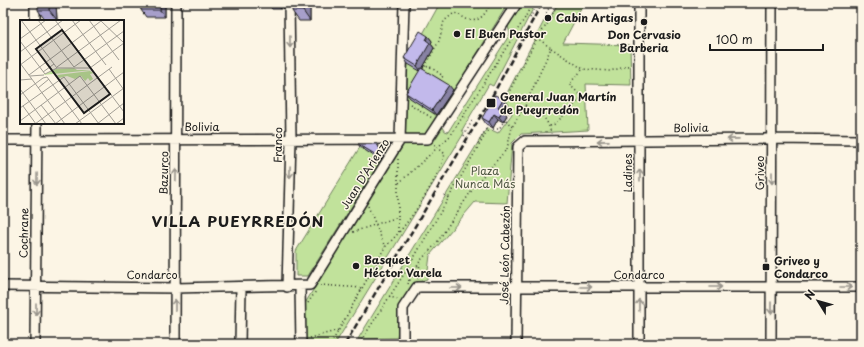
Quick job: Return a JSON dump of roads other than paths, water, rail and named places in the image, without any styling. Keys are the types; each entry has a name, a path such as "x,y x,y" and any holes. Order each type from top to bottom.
{"street":[{"path":"35,3 36,20"},
{"name":"Bazurco","path":"175,344 177,139 176,3"},
{"name":"Franco","path":"287,287 291,139 289,3"},
{"path":"400,140 404,3"},
{"name":"Juan D’Arienzo","path":"300,286 310,285 313,281 400,140 428,139 518,3"},
{"name":"Ladines","path":"639,3 639,344"},
{"name":"Griveo","path":"771,344 772,3"},
{"name":"Cochrane","path":"36,344 37,124"},
{"name":"Bolivia","path":"521,143 525,141 552,142 772,139 861,140"},
{"name":"Bolivia","path":"3,140 400,140"},
{"name":"José León Cabezón","path":"516,344 518,147 521,143"},
{"name":"Condarco","path":"3,286 175,288 300,286"},
{"path":"240,344 241,286"},
{"path":"300,286 303,341"},
{"name":"Condarco","path":"403,344 403,308 417,287 861,287"}],"railway":[{"path":"345,344 489,102 542,3"}],"place":[{"name":"Cabin Artigas","path":"548,18"},
{"name":"Don Cervasio Barberia","path":"644,22"},
{"name":"El Buen Pastor","path":"457,34"},
{"name":"General Juan Martín de Pueyrredón","path":"491,103"},
{"name":"Basquet Héctor Varela","path":"356,266"},
{"name":"Griveo y Condarco","path":"766,267"}],"district":[{"name":"VILLA PUEYRREDÓN","path":"238,222"}],"park label":[{"name":"Plaza Nunca Más","path":"485,177"}]}
